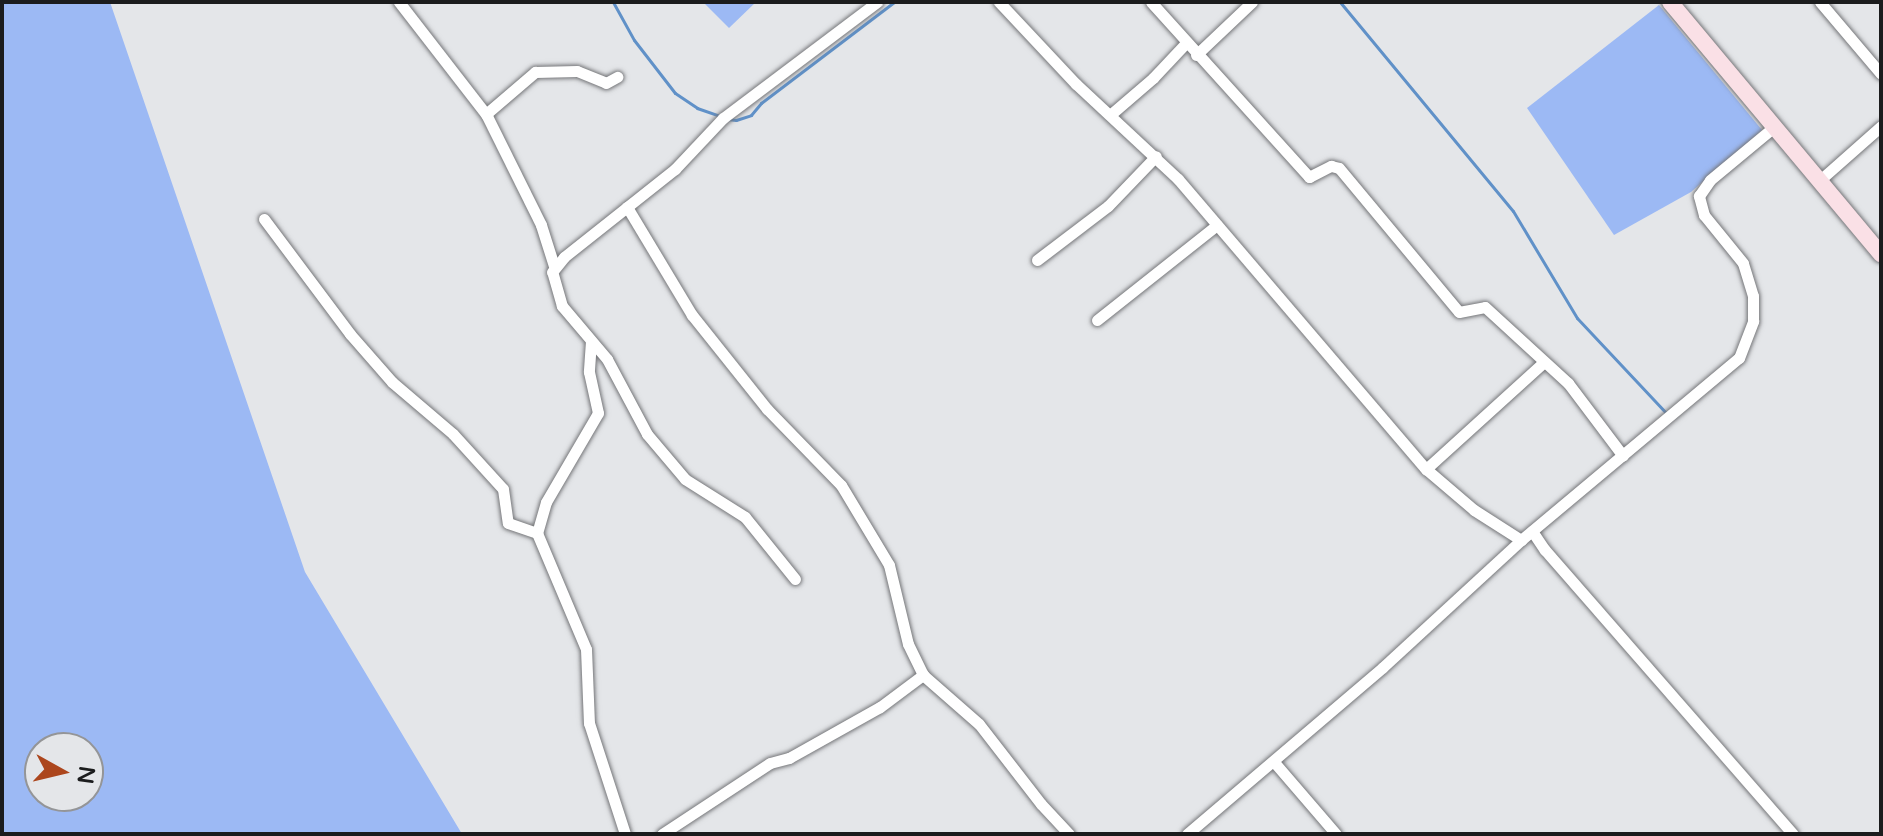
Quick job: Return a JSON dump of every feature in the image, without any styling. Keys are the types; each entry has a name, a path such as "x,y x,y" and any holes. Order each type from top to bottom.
{"street":[{"path":"399,2 486,114 541,225 554,266 552,279 558,299 607,359 647,434 685,479 745,517 795,579"},
{"path":"554,266 688,157 723,118 877,2"},
{"path":"999,2 1110,115 1156,156 1426,469 1474,510 1521,540"},
{"path":"1151,2 1309,177 1331,166 1339,168 1459,312 1485,307 1568,383 1623,456"},
{"path":"1196,55 1252,2"},
{"path":"1670,2 1881,254"},
{"path":"1820,2 1881,74"},
{"path":"1110,115 1153,78 1186,43"},
{"path":"486,114 535,72 577,71 606,83 617,77"},
{"path":"1187,834 1274,762 1521,540 1739,358 1753,321 1753,296 1743,263 1704,215 1699,196 1710,180 1775,126"},
{"path":"1820,180 1881,126"},
{"path":"1037,260 1108,206 1156,156"},
{"path":"627,207 692,315 767,409 841,485 889,565 908,644 923,675 979,724 1041,804 1069,834"},
{"path":"264,219 350,334 392,382 453,434 503,489 508,523 537,533"},
{"path":"1097,320 1217,225"},
{"path":"591,341 589,372 598,413 546,502 537,533 586,649 589,723 625,834"},
{"path":"1426,469 1544,362"},
{"path":"1532,531 1545,550 1793,834"},
{"path":"662,834 770,763 789,758 880,707 923,675"},
{"path":"1274,762 1336,834"}],"shaded area":[{"path":"2,2 110,2 305,572 462,834 2,834"},
{"path":"703,2 756,2 729,28"},
{"path":"1659,5 1762,130 1691,192 1614,235 1527,108"}],"waterway":[{"path":"613,2 634,40 675,93 697,108 720,116"},
{"path":"727,119 736,120 751,115 761,103 894,2"},
{"path":"1340,2 1513,211 1577,318 1668,415"}]}
